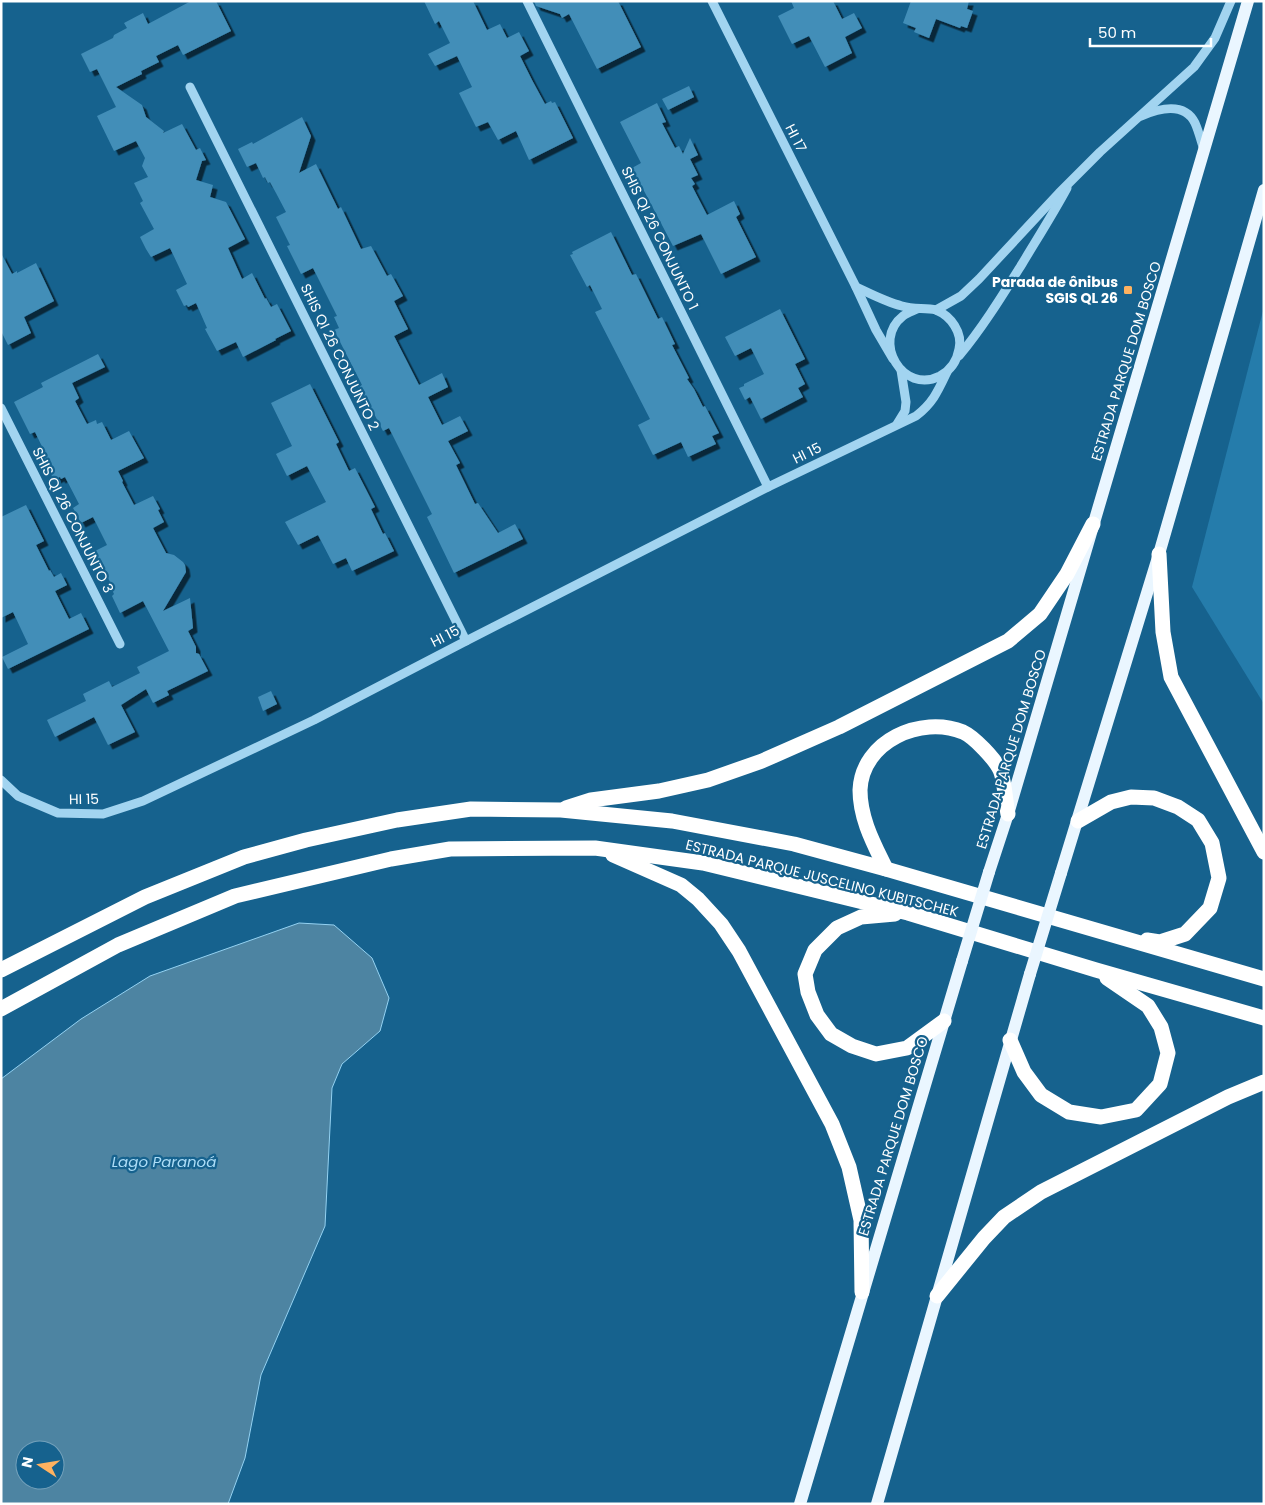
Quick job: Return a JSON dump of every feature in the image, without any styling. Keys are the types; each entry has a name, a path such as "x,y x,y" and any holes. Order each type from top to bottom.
{"highway":[{"path":"561,810 591,800 659,791 708,780 762,761 839,727 1008,641 1040,614 1067,574 1094,524"},
{"path":"1159,554 1163,632 1171,677 1264,852"},
{"path":"886,869 862,812 860,788 867,762 884,744 906,732 935,726 964,733 985,750 1001,770 1008,814"},
{"path":"1078,821 1111,802 1131,796 1154,798 1178,807 1198,820 1212,843 1219,878 1210,908 1185,934 1160,942 1118,936"},
{"name":"ESTRADA PARQUE JUSCELINO KUBITSCHEK","path":"1,970 145,897 253,855 306,840 397,820 471,809 561,810 672,821 794,844 1264,979"},
{"path":"595,848 680,885 698,899 721,924 739,951 832,1124 849,1167 861,1220 862,1292"},
{"name":"ESTRADA PARQUE JUSCELINO KUBITSCHEK","path":"1,1009 118,945 235,896 391,859 450,849 595,848 703,863 908,913 1264,1018"},
{"path":"908,913 861,917 837,928 815,950 805,974 808,992 816,1015 831,1034 852,1046 876,1054 907,1048 944,1021"},
{"path":"1010,1040 1024,1072 1041,1096 1069,1112 1101,1117 1136,1110 1160,1084 1168,1053 1161,1026 1148,1006 1096,970"},
{"path":"937,1296 984,1238 1004,1217 1041,1192 1228,1097 1264,1082"}],"main road":[{"name":"ESTRADA PARQUE DOM BOSCO","path":"800,1504 862,1292 1008,814 1248,1"},
{"path":"877,1504 1010,1040 1159,554 1264,190"}],"street":[{"name":"SHIS QI 26 CONJUNTO 1","path":"527,1 768,487"},
{"name":"HI 17","path":"712,1 876,330 893,359"},
{"path":"936,310 961,296 1100,152 1194,67 1215,38 1232,1"},
{"name":"SHIS QI 26 CONJUNTO 2","path":"190,87 466,641"},
{"path":"1136,118 1157,110 1170,108 1184,112 1194,121 1204,150"},
{"path":"917,309 903,316 893,328 890,344 893,359 901,370 911,377 935,378 947,372 979,332 1052,216 1070,182"},
{"path":"856,288 904,307 936,310 948,317 957,329 961,344 958,358"},
{"path":"897,424 905,411 906,402 901,370"},
{"name":"HI 15","path":"1,780 18,796 58,813 103,814 143,800 314,720 768,487 916,416 934,398 947,372"},
{"name":"SHIS QI 26 CONJUNTO 3","path":"1,408 120,644"}],"shaded area":[{"path":"1264,307 1264,704 1192,587"}],"water":[{"name":"Lago Paranoá","path":"299,923 334,925 372,958 389,998 380,1031 342,1064 332,1088 325,1226 261,1375 245,1458 228,1504 1,1504 1,1079 81,1019 150,976"}],"building":[{"path":"191,1 216,1 231,31 183,55 178,45 156,56 159,62 141,71 142,74 116,87 142,105 146,117 164,131 163,133 182,124 196,150 200,148 206,160 202,161 196,180 213,185 210,197 226,202 245,239 228,248 242,279 252,273 265,299 271,307 277,304 291,331 243,357 236,342 217,351 205,329 207,328 196,303 188,307 187,305 184,306 176,290 187,284 170,248 151,257 146,249 140,237 154,229 140,203 143,201 134,183 148,177 142,166 145,158 136,141 114,151 97,116 116,107 97,69 90,72 81,54 113,38 114,35 127,28 124,23 143,13 148,24"},
{"path":"424,1 473,1 487,30 500,24 507,38 519,32 529,51 520,56 532,80 545,104 551,101 552,103 555,102 573,138 529,160 516,131 498,140 488,122 476,127 459,93 472,87 457,56 435,66 428,54 450,43 439,21 435,24"},
{"path":"534,1 618,1 641,47 597,69 569,14 562,18 560,14 536,6"},
{"path":"791,1 833,1 842,19 854,13 862,28 845,37 852,53 825,67 809,36 792,44 778,16 794,8"},
{"path":"911,1 969,1 967,9 973,11 967,28 961,26 960,28 936,19 929,38 914,32 916,28 903,23"},
{"path":"689,86 694,97 668,110 662,99"},
{"path":"657,103 666,122 662,123 675,148 679,146 683,154 690,138 698,155 690,159 698,175 691,178 695,184 692,186 707,215 734,201 740,214 736,217 756,257 721,274 701,234 673,246 632,168 641,163 620,122"},
{"path":"302,117 311,136 299,173 316,164 338,209 341,207 361,249 371,246 387,276 391,274 403,296 394,301 408,329 394,336 419,385 442,373 448,387 428,397 442,425 460,416 468,431 448,441 460,463 456,465 475,504 478,503 498,533 515,524 523,539 454,573 427,517 432,514 389,428 383,431 358,387 362,385 334,330 339,328 334,317 337,316 313,268 301,274 287,246 290,245 276,217 286,212 270,182 268,183 265,177 263,178 256,163 247,167 238,149 252,142 253,144"},
{"path":"611,232 632,275 636,274 658,319 662,317 675,344 672,345 689,378 687,379 703,407 705,406 719,433 712,436 716,444 688,457 681,442 653,455 638,425 650,419 595,312 602,309 590,285 587,287 570,255 573,254 572,252"},
{"path":"1,253 12,274 36,263 54,301 24,317 31,333 8,345 1,331"},
{"path":"780,309 805,359 795,364 805,384 798,388 803,397 761,419 750,397 745,400 739,388 764,374 751,348 735,356 725,337"},
{"path":"98,354 105,367 72,383 79,398 75,401 87,424 96,420 97,424 102,422 111,440 129,431 144,458 118,471 134,505 153,496 160,509 158,510 164,522 153,528 166,553 174,555 183,562 186,572 163,611 190,598 193,628 188,631 196,647 196,653 199,654 208,671 167,691 169,695 153,703 146,689 121,705 135,732 108,745 94,717 55,737 47,720 86,701 83,694 109,681 112,687 140,673 137,667 169,651 143,601 120,613 112,596 114,594 110,582 95,551 107,545 93,517 81,523 73,508 79,504 65,477 54,480 43,458 47,457 35,432 30,434 14,402 43,387 41,383"},
{"path":"310,384 339,442 336,444 349,471 355,468 375,507 371,509 394,551 352,571 346,558 333,564 318,535 298,545 285,522 326,502 307,466 287,476 276,454 292,446 271,403"},
{"path":"26,505 44,541 36,545 49,571 54,577 61,573 67,585 55,591 69,619 81,613 89,629 8,669 2,657 28,644 13,612 1,618 1,517"},
{"path":"271,691 277,704 263,711 258,697"}],"place":[{"name":"Parada de ônibus SGIS QL 26","path":"1128,290"}]}
